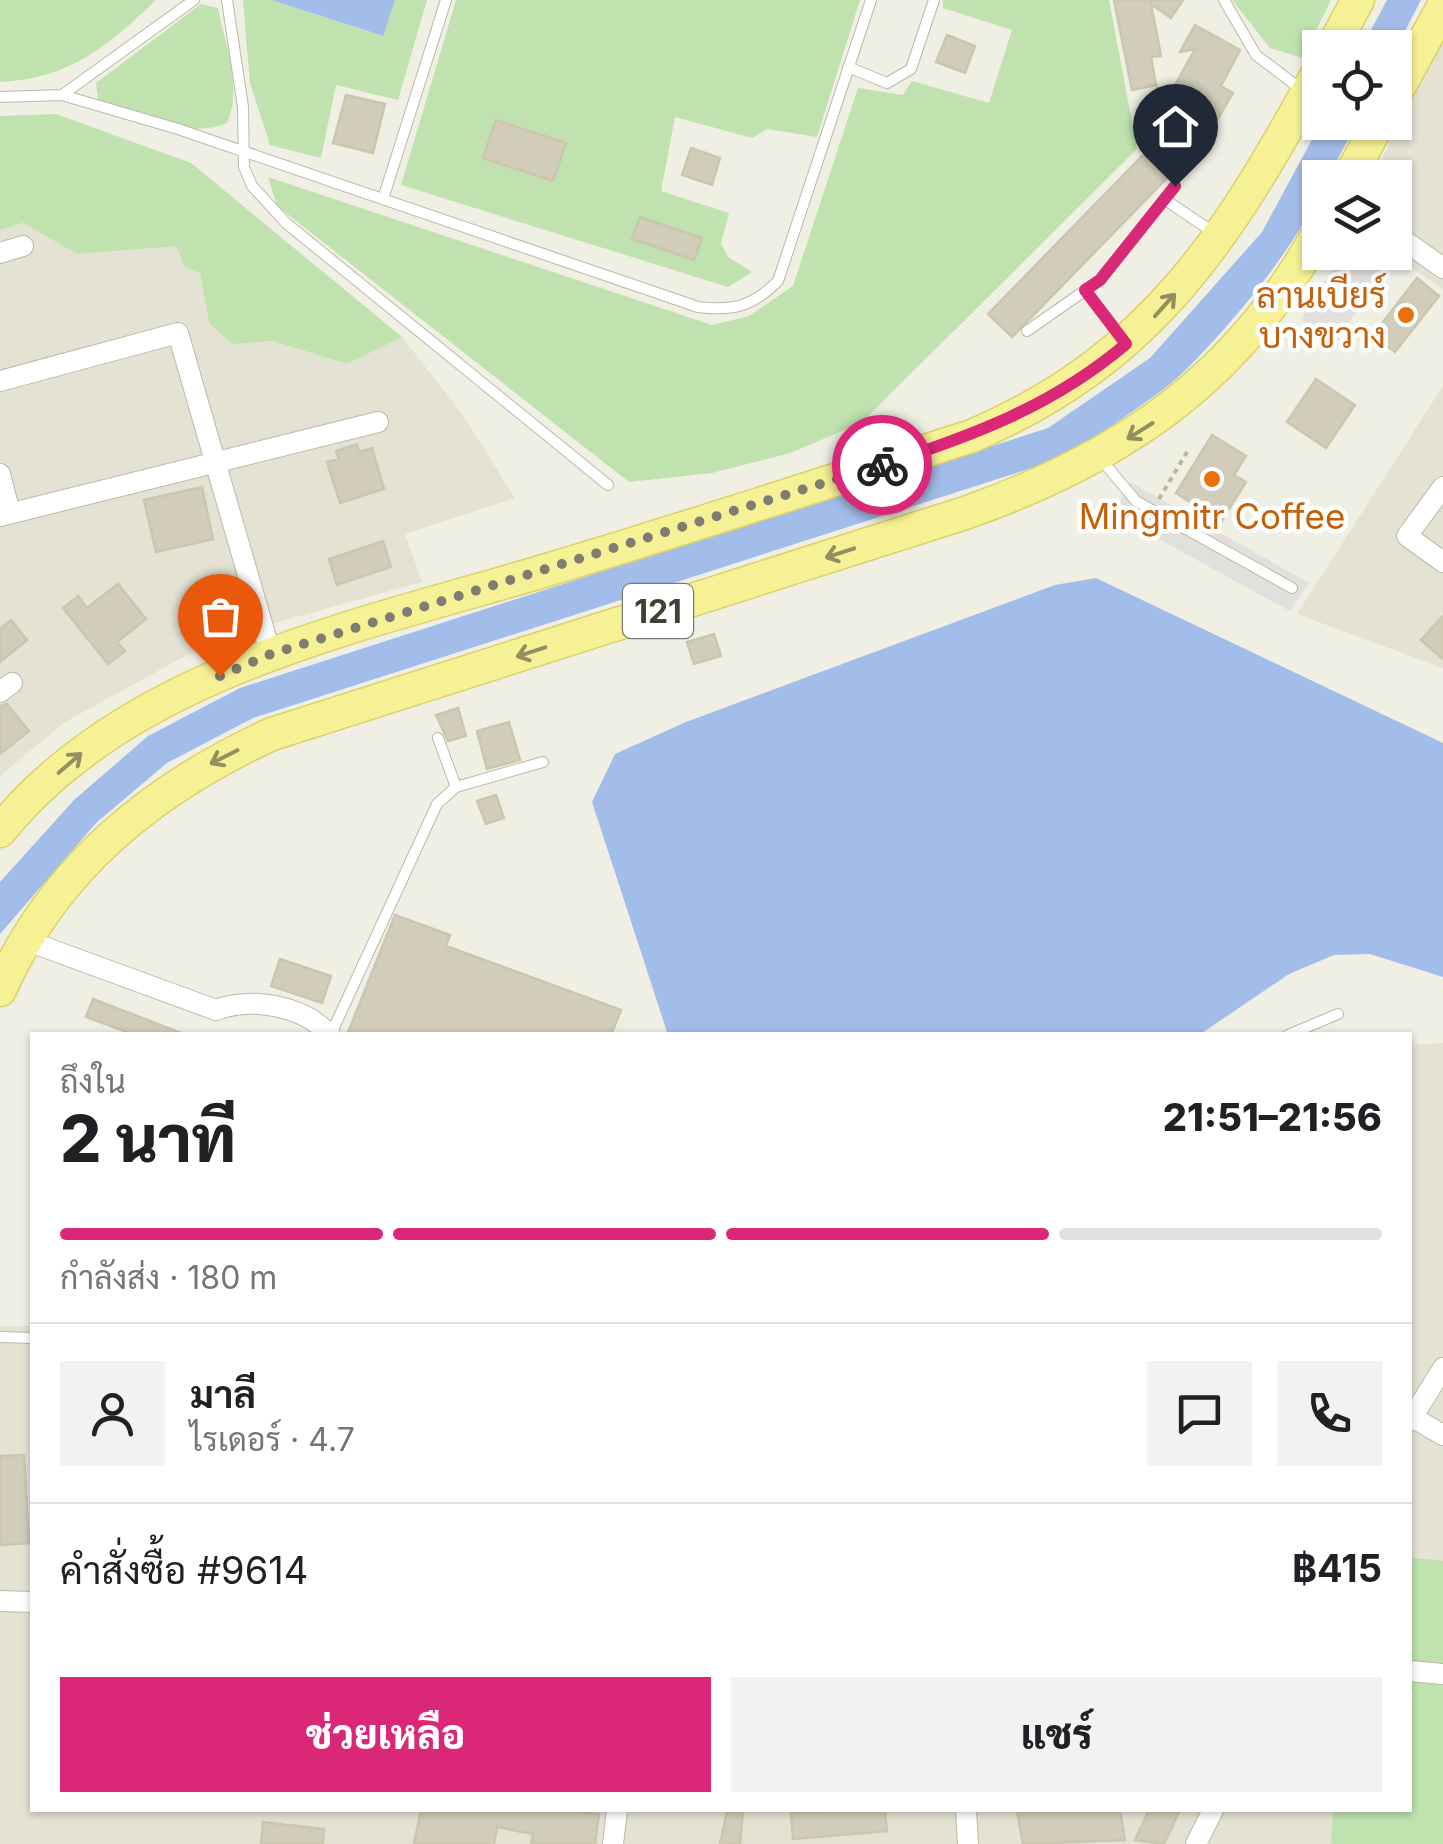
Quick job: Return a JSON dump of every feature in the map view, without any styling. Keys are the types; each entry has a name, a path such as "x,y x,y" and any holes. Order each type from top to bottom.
{"main road":[{"path":"1342,30 1358,0"},
{"path":"1412,64 1443,8"},
{"name":"121","path":"0,831 82,752 138,715 271,654 972,436 1052,398 1126,344 1220,238 1302,100"},
{"name":"121","path":"0,990 25,940 61,886 110,835 166,790 217,759 272,734 1030,490 1100,457 1160,419 1216,370 1278,294 1302,257"}],"street":[{"path":"0,253 23,246"},
{"path":"1412,246 1443,268"},
{"path":"0,381 178,333 271,654"},
{"path":"0,474 5,514 378,422"},
{"path":"1443,487 1408,536 1443,562"},
{"path":"25,940 216,1010 243,1000 261,1003 318,1022 327,1032"},
{"path":"1412,1417 1443,1368"},
{"path":"1412,1420 1443,1435"},
{"path":"0,1601 30,1602"},
{"path":"1412,1671 1443,1674"},
{"path":"613,1844 617,1812"},
{"path":"966,1812 968,1844"},
{"path":"1196,1844 1212,1812"}],"lane":[{"path":"62,95 194,0"},
{"path":"226,0 243,107 243,149 252,186 286,223 608,485"},
{"path":"383,199 446,0"},
{"path":"0,97 62,95 243,149 698,306 731,310 759,300 778,281 871,0"},
{"path":"848,68 888,83 911,69 934,0"},
{"path":"1224,0 1256,55 1302,76"},
{"path":"1026,331 1100,280 1175,186"},
{"path":"1164,199 1220,238"},
{"path":"1085,290 1126,344"},
{"path":"1100,457 1136,501 1292,588"},
{"path":"438,738 456,787"},
{"path":"331,1032 437,804 456,787 543,762"},
{"path":"1295,1032 1338,1014"},
{"path":"0,1337 30,1338"}],"path":[{"path":"1152,510 1187,452"}],"shaded area":[{"path":"1443,39 1443,289 1412,268 1412,160 1381,160 1391,140 1412,140 1412,100"},
{"path":"23,223 77,254 176,245 200,273 209,323 232,344 273,341 347,364 402,337 463,415 515,498 405,534 422,582 271,624 189,654 65,722 0,776 0,230"},
{"path":"1332,270 1381,270 1338,341 1301,320"},
{"path":"1443,386 1443,668 1297,614"},
{"path":"1130,482 1309,583 1290,611 1113,514"},
{"path":"1443,1043 1443,1561 1412,1556 1412,1045"},
{"path":"0,1326 30,1326 30,1812 1333,1812 1331,1844 0,1844"}],"green space":[{"path":"0,0 156,0 104,45 67,67 25,80 0,82"},
{"path":"243,0 271,0 382,36 395,0 427,0 398,100 336,85 321,158 270,145 250,83"},
{"path":"456,0 860,0 817,137 767,129 752,138 675,117 661,191 729,213 721,243 728,257 752,272 728,287 401,185"},
{"path":"943,0 1109,0 1137,149 861,423 790,453 712,473 629,482 277,206 268,177 712,325 749,316 793,286 858,88 903,95 912,81 989,103 1012,30 943,8"},
{"path":"1232,0 1331,0 1316,30 1302,30 1302,58 1270,48"},
{"path":"201,4 218,8 228,51 233,95 227,123 183,128 107,108 98,100 96,83"},
{"path":"56,114 191,163 402,337 347,364 273,341 232,344 209,323 200,273 185,267 176,246 77,254 23,223 0,230 0,116"},
{"path":"1412,1557 1443,1561 1443,1844 1331,1844 1333,1812 1412,1812"}],"water":[{"path":"271,0 395,0 383,36"},
{"path":"1387,0 1421,0 1405,30 1371,30"},
{"path":"1312,140 1348,140 1337,160 1302,160 1302,225 1259,287 1209,345 1170,384 1063,458 253,718 167,763 96,823 0,934 0,882 74,800 148,736 240,688 1048,428 1150,358 1262,232"},
{"path":"1096,578 1443,743 1443,977 1370,954 1334,955 1289,974 1203,1032 667,1032 592,802 615,754 686,722 1055,585"}],"building":[{"path":"1114,0 1183,0 1171,18 1151,4 1161,56 1151,57 1156,85 1132,90"},
{"path":"1195,25 1240,50 1221,86 1233,93 1217,120 1193,107 1188,116 1165,103 1195,49 1180,52"},
{"path":"947,35 975,46 965,73 936,62"},
{"path":"1157,88 1162,115 1150,136 1135,128"},
{"path":"346,95 385,104 373,153 333,143"},
{"path":"496,120 566,143 553,181 483,158"},
{"path":"691,148 720,158 712,185 682,175"},
{"path":"1144,154 1168,177 1012,337 988,314"},
{"path":"640,217 702,238 694,260 632,239"},
{"name":"ลานเบียร์ บางขวาง","path":"1417,278 1439,296 1395,352 1373,335"},
{"path":"1316,379 1355,405 1326,448 1287,422"},
{"name":"Mingmitr Coffee","path":"1212,435 1246,456 1234,475 1246,482 1221,522 1176,493"},
{"path":"357,444 359,452 372,448 384,489 340,503 327,462 339,459 336,451"},
{"path":"202,487 213,539 156,552 144,500"},
{"path":"383,541 391,567 337,585 329,559"},
{"path":"118,584 146,619 117,642 125,651 108,664 63,608 78,596 87,608"},
{"path":"1443,616 1443,659 1421,640"},
{"path":"11,620 27,640 0,662 0,629"},
{"path":"714,634 721,656 694,664 687,642"},
{"path":"7,704 29,731 0,754 0,706"},
{"path":"458,708 466,736 448,741 436,715"},
{"path":"509,722 520,760 487,769 477,731"},
{"path":"496,795 504,818 486,824 477,801"},
{"path":"395,915 450,935 446,946 621,1010 612,1032 348,1032"},
{"path":"280,959 331,976 322,1003 271,986"},
{"path":"93,999 179,1032 127,1032 86,1017"},
{"path":"24,1455 29,1543 0,1545 0,1456"},
{"path":"421,1812 599,1814 595,1844 531,1844 533,1834 497,1827 494,1844 414,1844"},
{"path":"727,1812 743,1812 740,1844 720,1844"},
{"path":"791,1812 885,1812 887,1831 793,1839"},
{"path":"1017,1812 1120,1812 1125,1840 1023,1844"},
{"path":"1148,1812 1179,1812 1164,1844 1135,1840"},
{"path":"263,1822 324,1829 323,1844 261,1844"}],"way so far":[{"path":"220,676 271,654 882,465"}],"place":[{"name":"ลานเบียร์ บางขวาง","path":"1406,315"},
{"name":"Mingmitr Coffee","path":"1212,479"}],"route":[{"path":"882,465 1012,420 1052,398 1126,344 1085,290 1100,280 1175,186"}]}
